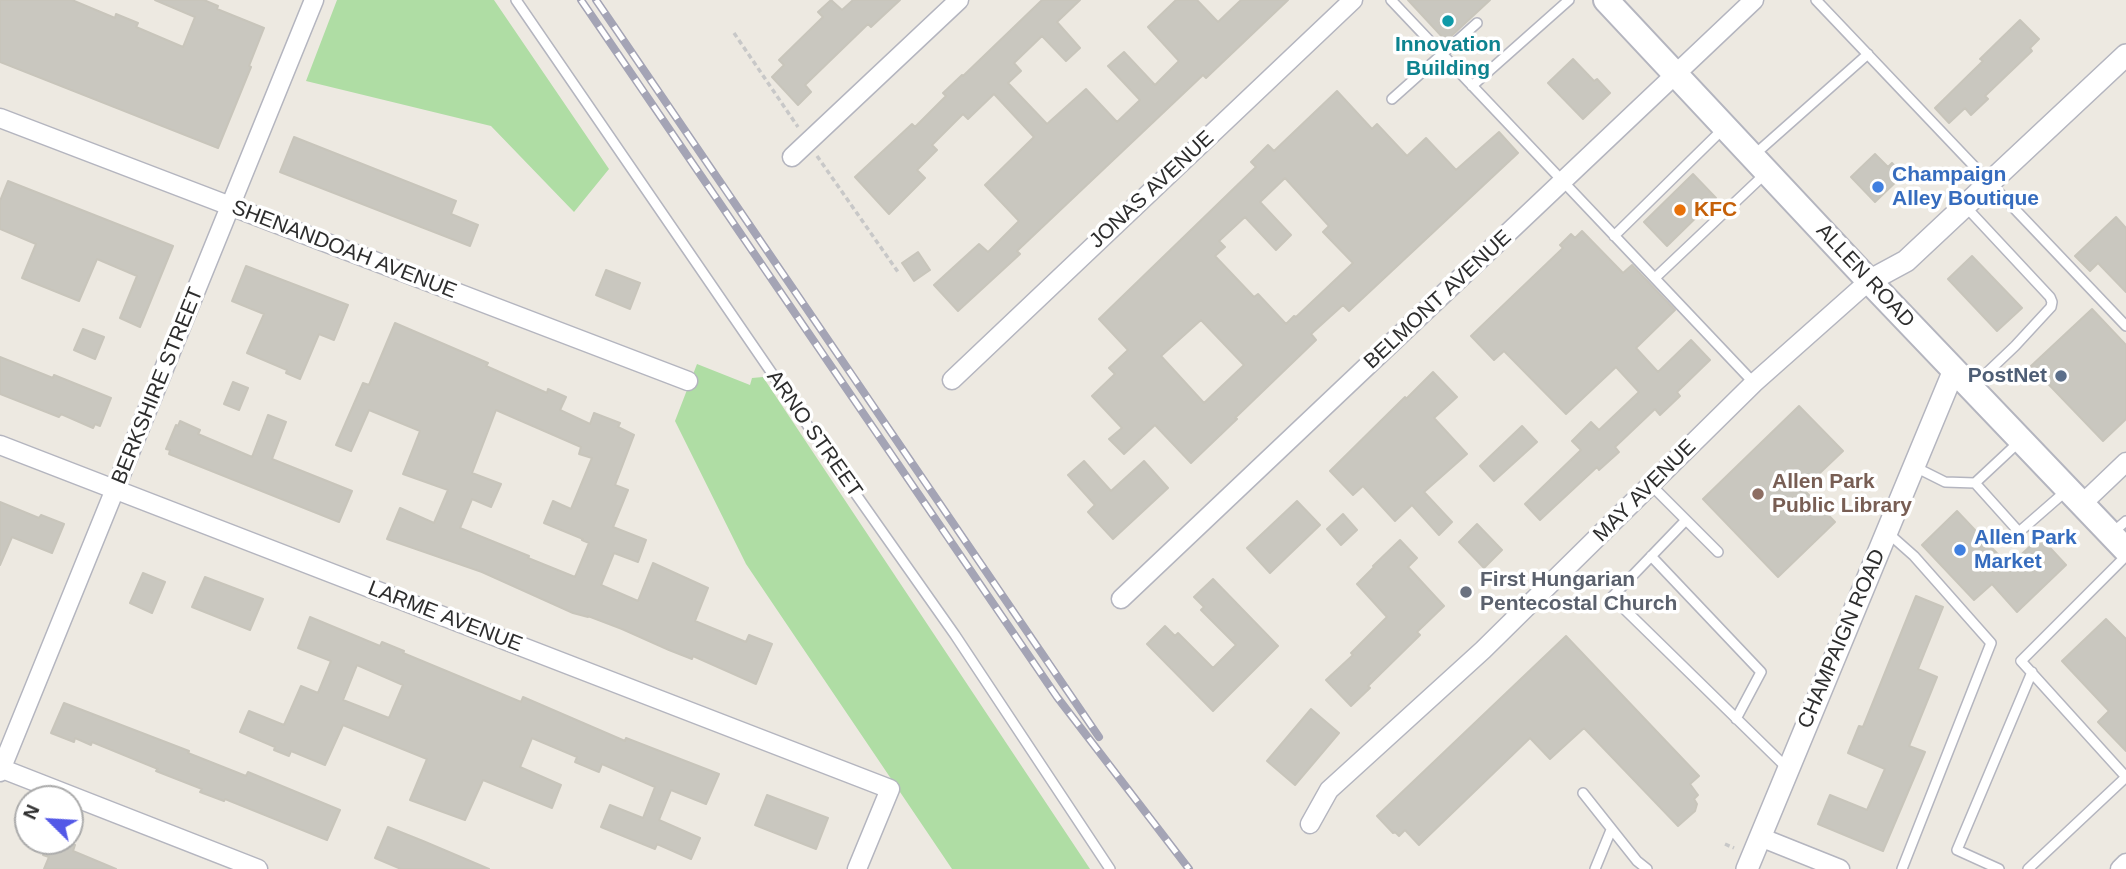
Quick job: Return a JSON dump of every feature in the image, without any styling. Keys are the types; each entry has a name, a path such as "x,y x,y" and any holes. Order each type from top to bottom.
{"main road":[{"name":"ALLEN ROAD","path":"1606,0 2075,497 2121,535"}],"street":[{"name":"BERKSHIRE STREET","path":"0,770 314,0"},
{"path":"792,157 959,0"},
{"name":"JONAS AVENUE","path":"952,380 1353,0"},
{"name":"BELMONT AVENUE","path":"1121,599 1754,0"},
{"path":"1869,281 1906,261 2126,55"},
{"name":"SHENANDOAH AVENUE","path":"0,118 688,382"},
{"name":"MAY AVENUE","path":"1310,824 1329,790 1483,650 1754,383 1869,281"},
{"name":"CHAMPAIGN ROAD","path":"1747,869 1954,370"},
{"name":"LARME AVENUE","path":"0,445 890,789 857,869"},
{"path":"2075,497 2126,462"},
{"path":"0,770 258,869"},
{"path":"1760,837 1840,869"},
{"path":"2120,869 2126,863"}],"lane":[{"name":"ARNO STREET","path":"516,0 955,635 1110,869"},
{"path":"1391,0 1754,383"},
{"path":"1472,86 1569,0"},
{"path":"1816,0 2126,326"},
{"path":"1392,99 1477,23"},
{"path":"1655,278 1760,164 1868,54"},
{"path":"1614,236 1725,127"},
{"path":"1965,205 2052,302 2051,307 2015,346 1972,388"},
{"path":"1914,466 1945,482 1975,483 2021,440"},
{"path":"1975,483 2019,533 2075,497"},
{"path":"1651,485 1718,552"},
{"path":"1686,520 1612,597 1788,769"},
{"path":"1887,531 1914,556 1991,643 1902,869"},
{"path":"1651,556 1761,672 1735,719"},
{"path":"2028,869 2126,777 2021,661 2126,556"},
{"path":"1999,869 1957,850 2032,672"},
{"path":"1583,793 1637,861 1647,869"},
{"path":"1595,869 1611,830"}],"path":[{"path":"1725,844 1734,848"}],"green space":[{"path":"337,0 494,0 609,169 574,212 491,126 306,81"},
{"path":"697,364 750,385 752,378 763,377 1090,869 952,869 746,564 675,421"}],"building":[{"path":"0,0 72,0 115,18 116,14 138,23 136,27 183,47 195,17 155,0 204,0 218,6 217,9 264,28 218,148 0,62"},
{"path":"831,0 842,10 853,0 900,0 871,27 868,24 805,85 811,92 798,105 772,77 784,65 779,60 823,17 818,12"},
{"path":"1042,0 1080,0 1057,22 1080,48 1066,61 1042,36 1014,63 1021,71 1008,83 1047,124 1086,89 1117,122 1140,100 1108,66 1124,52 1155,85 1179,61 1148,27 1176,0 1197,0 1218,22 1241,0 1288,0 1206,78 1203,75 1017,251 1020,254 958,311 934,285 979,244 988,252 1019,221 985,185 1034,137 994,94 968,119 963,114 932,145 937,150 917,170 925,178 889,214 855,177 912,124 915,127 946,96 943,93"},
{"name":"Innovation Building","path":"1408,0 1490,0 1446,41"},
{"path":"2020,20 2039,39 2030,48 2032,51 1985,96 1988,99 1971,115 1965,108 1949,123 1935,108"},
{"path":"1573,59 1610,93 1583,119 1548,83"},
{"path":"1337,91 1372,129 1377,124 1407,156 1426,138 1456,170 1499,132 1518,153 1349,311 1343,305 1311,334 1316,340 1191,463 1155,425 1124,454 1109,439 1122,428 1092,396 1115,374 1109,368 1128,350 1099,319 1256,167 1251,162 1268,145 1274,151","holes":["1285,178 1329,226 1323,232 1353,263 1286,324 1258,294 1254,297 1215,256 1225,247 1219,241 1245,217 1276,250 1291,235 1260,202","1201,320 1244,365 1204,403 1161,356"]},
{"path":"294,137 456,201 451,214 478,225 470,246 280,172"},
{"path":"1875,154 1888,167 1892,163 1903,175 1875,202 1851,177"},
{"name":"KFC","path":"1693,174 1716,198 1667,246 1644,222"},
{"path":"8,181 173,246 140,327 120,318 137,276 97,259 79,301 22,278 36,244 0,229 0,201"},
{"path":"2116,217 2126,228 2126,292 2098,263 2090,271 2075,256"},
{"path":"1582,231 1623,273 1632,265 1675,310 1636,348 1658,372 1691,340 1710,360 1677,392 1680,396 1660,415 1655,409 1615,447 1619,452 1599,470 1597,467 1540,520 1525,504 1581,450 1572,441 1591,422 1599,430 1639,392 1616,367 1566,414 1504,351 1494,360 1471,336 1563,248 1560,245 1571,234 1575,238"},
{"path":"918,252 930,270 914,281 902,263"},
{"path":"1972,256 2022,308 1997,331 1948,279"},
{"path":"246,266 348,305 334,340 319,334 300,379 286,373 287,370 247,353 264,314 232,301"},
{"path":"606,270 640,283 630,309 596,295"},
{"path":"2092,309 2126,345 2126,419 2103,441 2031,366"},
{"path":"395,323 488,363 486,366 547,393 548,389 566,397 560,410 590,424 594,413 620,423 618,427 634,435 615,485 628,490 613,527 646,540 638,562 614,553 601,585 638,601 653,563 708,588 695,621 746,642 749,635 772,644 756,684 693,656 692,659 622,629 573,613 482,572 387,539 400,508 434,523 448,490 403,474 420,431 369,410 351,451 336,445 363,383 369,385","holes":["496,410 581,447 579,454 592,458 571,509 553,501 544,523 589,543 575,577 460,528 472,499 491,507 501,484 472,473"]},
{"path":"83,329 104,337 95,359 74,350"},
{"path":"0,357 111,398 100,426 95,424 93,428 61,414 59,417 0,394"},
{"path":"1433,372 1457,397 1434,418 1467,454 1424,492 1452,522 1439,535 1412,505 1395,521 1363,486 1353,495 1330,471"},
{"path":"233,382 248,388 239,410 224,404"},
{"name":"Allen Park Public Library","path":"1799,406 1843,451 1803,489 1835,522 1778,577 1703,499"},
{"path":"268,415 286,422 272,459 352,491 339,522 169,454 170,450 166,449 180,421 200,430 198,434 252,457"},
{"path":"1522,426 1537,442 1494,481 1480,466"},
{"path":"1084,461 1111,491 1144,461 1168,488 1113,539 1088,512 1095,505 1068,475"},
{"path":"1297,501 1320,525 1270,573 1247,548"},
{"path":"0,502 39,518 41,515 64,524 52,553 12,537 0,565"},
{"path":"1957,511 2009,566 2040,537 2066,565 2017,612 1992,584 1974,600 1922,545"},
{"path":"1343,514 1357,530 1341,545 1327,529"},
{"path":"1477,524 1502,550 1484,568 1459,542"},
{"path":"1400,540 1417,558 1408,567 1444,606 1417,632 1420,635 1351,706 1326,680 1387,617 1357,584"},
{"path":"143,573 165,582 152,613 130,603"},
{"path":"205,577 263,599 250,630 192,607"},
{"path":"1213,579 1278,646 1213,711 1147,644 1165,626 1175,636 1178,633 1213,668 1236,645 1201,610 1204,607 1194,597"},
{"path":"1916,596 1943,607 1918,669 1937,677 1909,746 1925,752 1883,851 1818,824 1830,795 1867,810 1885,769 1848,753 1859,726 1863,727"},
{"path":"310,617 380,646 382,642 521,702 523,697 625,741 626,738 719,774 706,804 671,790 659,820 700,838 691,859 657,844 655,849 601,827 610,805 643,818 655,787 602,764 599,772 575,762 577,757 532,738 520,767 561,785 552,808 483,780 465,820 410,800 427,759 343,725 325,765 291,751 289,756 240,732 249,711 284,725 301,686 318,693 331,661 298,648","holes":["357,665 403,685 389,718 343,700"]},
{"path":"2106,619 2126,639 2126,751 2098,722 2109,711 2062,661"},
{"path":"1566,636 1699,776 1690,784 1698,795 1694,799 1697,804 1695,811 1678,826 1584,728 1550,759 1530,738 1419,845 1405,830 1399,836 1393,833 1377,816"},
{"path":"64,703 246,776 248,772 340,810 327,840 225,799 224,801 200,792 202,789 92,742 91,745 75,738 74,742 51,733"},
{"path":"1311,709 1339,733 1295,785 1267,761"},
{"path":"767,795 828,818 816,849 755,825"},
{"path":"388,827 489,869 401,869 375,858"},
{"path":"43,855 83,855 116,869 44,869 49,857"}],"railway":[{"path":"581,0 1057,697 1189,869"},
{"path":"596,0 1099,737"}],"place":[{"name":"Innovation Building","path":"1448,21"},
{"name":"Champaign Alley Boutique","path":"1878,187"},
{"name":"KFC","path":"1680,210"},
{"name":"PostNet","path":"2061,376"},
{"name":"Allen Park Public Library","path":"1758,494"},
{"name":"Allen Park Market","path":"1960,550"},
{"name":"First Hungarian Pentecostal Church","path":"1466,592"}]}
